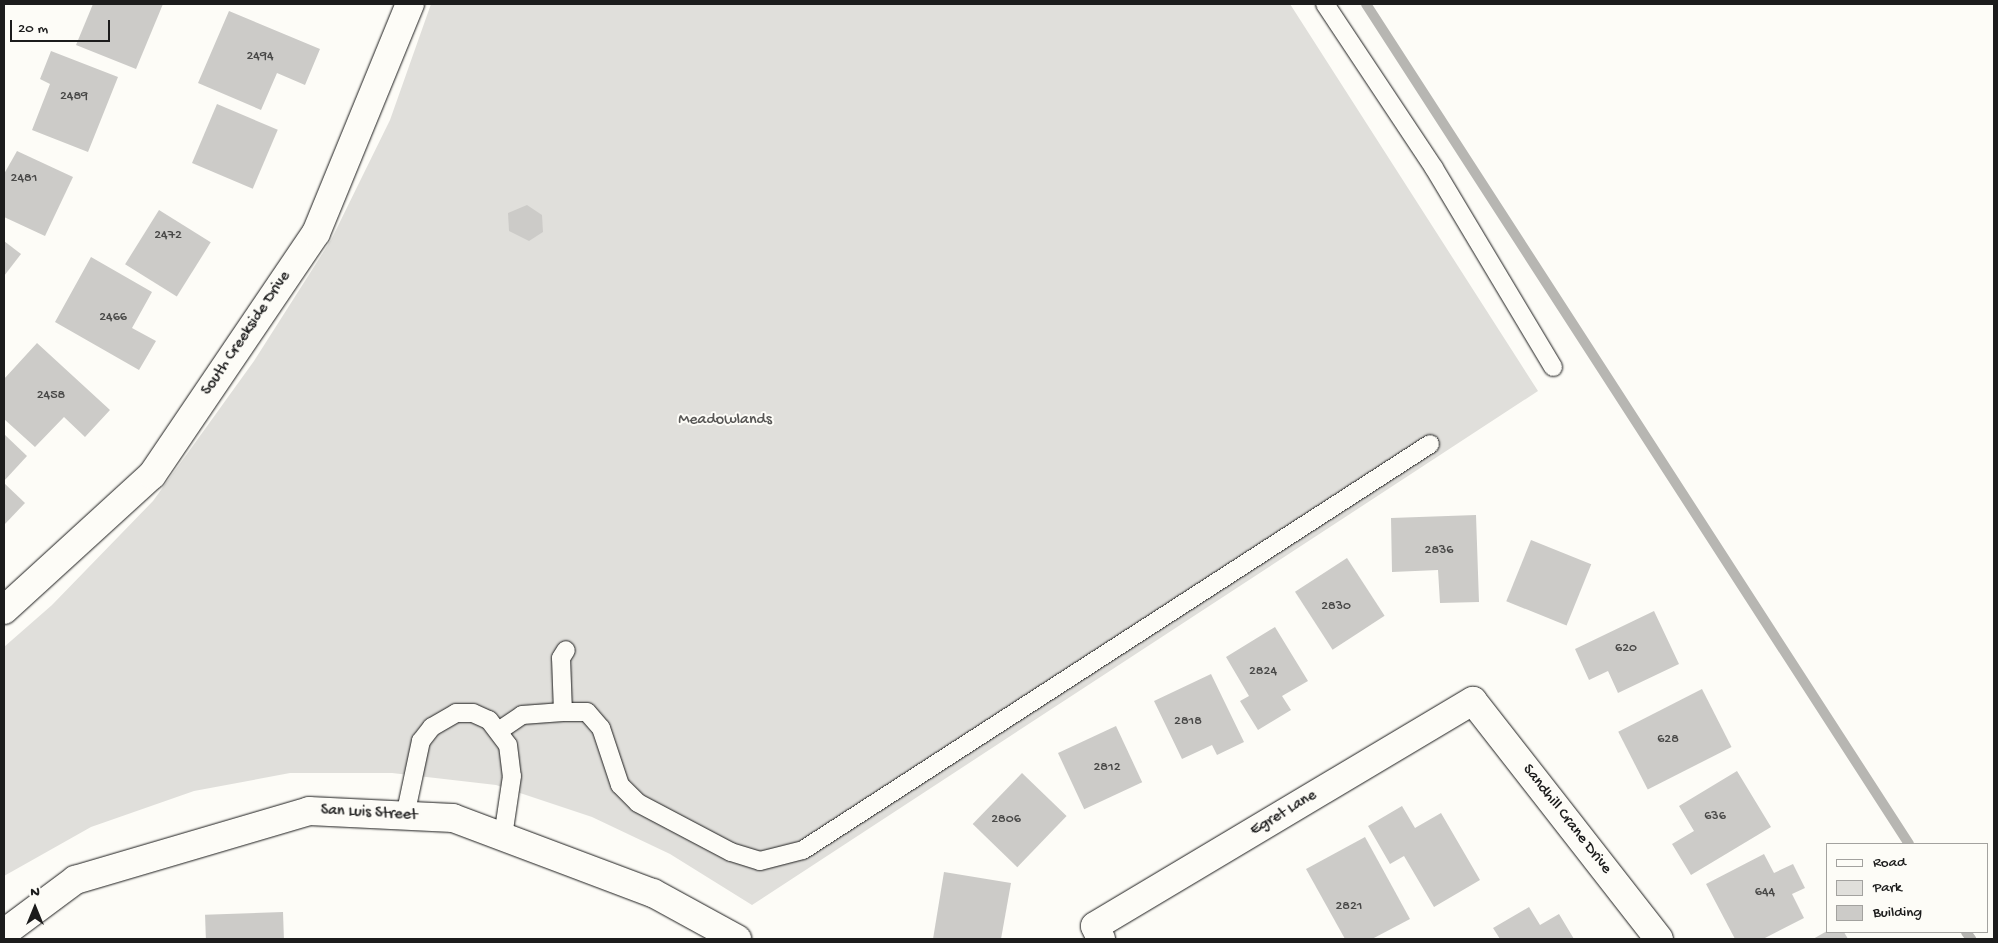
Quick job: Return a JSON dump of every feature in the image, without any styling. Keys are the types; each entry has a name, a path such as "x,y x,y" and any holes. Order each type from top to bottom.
{"street":[{"name":"South Creekside Drive","path":"4,610 152,474 316,233 410,4"},
{"name":"Egret Lane","path":"1098,933 1473,701"},
{"name":"Sandhill Crane Drive","path":"1473,701 1660,939"},
{"name":"San Luis Street","path":"4,933 75,880 204,840 308,811 453,818 653,893 737,939"}],"lane":[{"path":"1325,4 1434,168 1552,368"},
{"path":"500,730 522,714 587,712 601,728 620,785 638,803 731,852 760,861 803,850 1430,444"},
{"path":"563,712 561,658 566,650"},
{"path":"405,816 414,761 432,727 456,714 473,714 500,730 512,762 503,836"}],"green space":[{"name":"Meadowlands","path":"431,4 1290,4 1538,391 752,905 670,854 592,817 496,785 392,773 290,773 194,791 91,827 4,876 4,647 52,605 153,501 254,361 331,240 390,120"}],"building":[{"path":"93,4 163,4 136,69 76,45"},
{"path":"229,11 320,49 305,85 277,73 261,110 198,83"},
{"path":"51,51 118,77 88,152 32,130 50,84 40,79"},
{"path":"217,104 278,130 253,189 192,163"},
{"path":"17,151 73,177 45,236 4,217 4,174"},
{"path":"527,205 542,215 543,232 529,241 509,231 508,213"},
{"path":"159,210 211,242 177,297 125,264"},
{"path":"4,241 21,254 4,276"},
{"path":"91,257 152,292 132,328 156,341 139,370 55,322"},
{"path":"37,343 110,410 85,437 64,417 35,447 4,419 4,379"},
{"path":"4,434 27,456 4,481"},
{"path":"4,483 25,503 4,525"},
{"path":"1476,515 1479,602 1440,603 1438,570 1392,572 1391,518"},
{"path":"1531,540 1591,564 1567,626 1506,601"},
{"path":"1347,558 1385,616 1333,650 1295,592"},
{"path":"1654,611 1679,664 1618,693 1608,671 1589,680 1575,649"},
{"path":"1275,627 1308,681 1282,696 1291,710 1258,730 1240,701 1249,696 1226,657"},
{"path":"1211,674 1244,742 1217,755 1212,745 1182,759 1154,701"},
{"path":"1702,689 1732,747 1648,790 1618,732"},
{"path":"1116,726 1142,782 1084,809 1058,753"},
{"path":"1737,771 1771,827 1691,875 1672,844 1694,831 1679,806"},
{"path":"1022,773 1067,816 1017,867 973,824"},
{"path":"1402,806 1415,828 1441,813 1480,880 1434,907 1404,856 1390,864 1368,826"},
{"path":"1365,837 1410,919 1372,939 1345,939 1306,869"},
{"path":"1764,854 1774,873 1793,864 1805,888 1792,894 1804,918 1763,939 1735,939 1706,884"},
{"path":"944,872 1011,883 1001,939 933,939"},
{"path":"1529,907 1540,925 1559,914 1574,939 1500,939 1493,928"},
{"path":"283,912 284,939 206,939 205,915"},
{"path":"1826,932 1845,933 1848,939 1813,939"}],"waterway":[{"path":"1366,4 1908,843"},
{"path":"1967,933 1971,939"}]}
